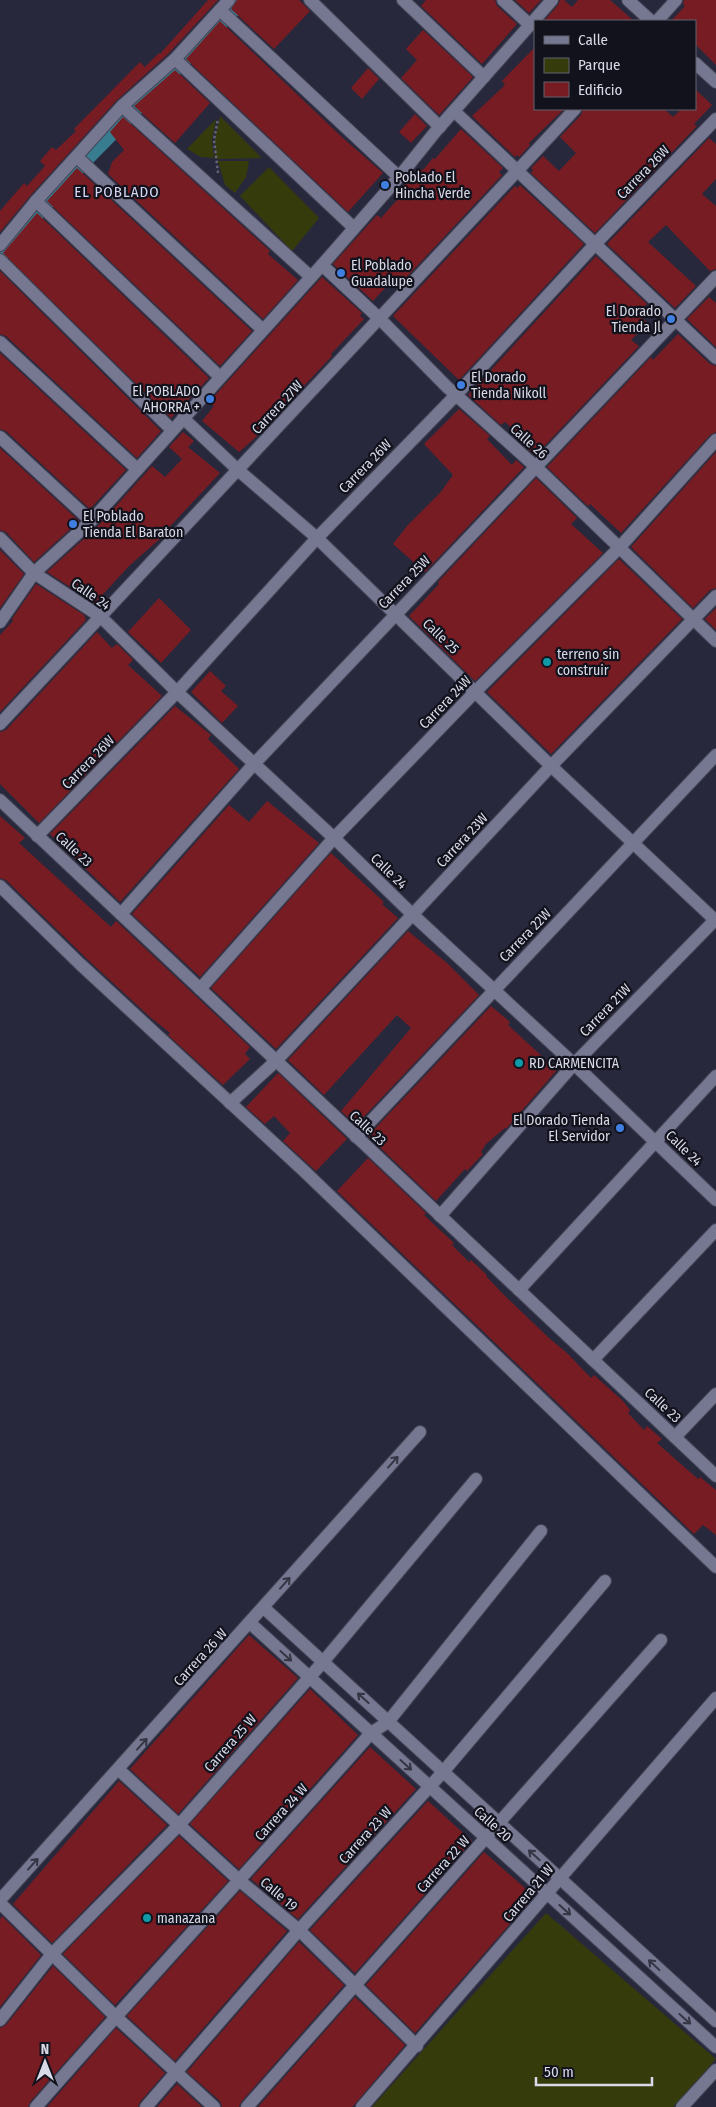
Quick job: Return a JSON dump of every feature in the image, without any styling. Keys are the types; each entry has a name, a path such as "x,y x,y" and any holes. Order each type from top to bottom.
{"street":[{"path":"310,0 440,127"},
{"path":"403,0 484,77"},
{"path":"503,0 530,25"},
{"path":"534,20 552,0"},
{"path":"628,0 650,20"},
{"path":"658,20 676,0"},
{"path":"0,245 36,201 122,106 174,59 224,5 399,177"},
{"path":"0,622 34,573 91,521 322,265 399,177 454,110 534,20"},
{"path":"174,59 354,228"},
{"path":"696,63 716,82"},
{"path":"122,106 311,277"},
{"path":"454,110 517,172 716,358"},
{"name":"Carrera 27W","path":"0,724 574,110"},
{"name":"Carrera 26W","path":"37,836 177,692 316,538 456,395 594,244 716,119"},
{"path":"76,157 263,330"},
{"path":"36,201 220,377"},
{"path":"0,260 172,430"},
{"name":"Calle 26","path":"322,265 380,319 456,395 536,467 716,640"},
{"name":"Carrera 25W","path":"121,914 253,765 716,277"},
{"path":"0,342 137,469"},
{"name":"Calle 25","path":"184,418 238,470 316,538 396,613 551,766 716,920"},
{"path":"0,436 91,521"},
{"name":"Carrera 24W","path":"200,989 334,838 476,691 619,548 716,440"},
{"name":"Calle 24","path":"0,538 34,573 101,617 253,765 334,838 413,915 574,1064 716,1200"},
{"name":"Carrera 23W","path":"230,1103 276,1061 551,766 695,620 716,596"},
{"name":"Carrera 22W","path":"356,1137 716,756"},
{"name":"Calle 23","path":"0,800 716,1476"},
{"path":"0,886 80,964 303,1170 716,1567"},
{"name":"Carrera 21W","path":"440,1216 574,1064 716,920"},
{"path":"519,1290 716,1076"},
{"path":"592,1360 716,1230"},
{"path":"675,1437 716,1394"},
{"name":"Carrera 26 W","path":"0,1901 420,1432"},
{"name":"Carrera 25 W","path":"0,2020 52,1954 180,1824 308,1676 323,1662 476,1479"},
{"name":"Carrera 24 W","path":"36,2107 115,2016 240,1881 371,1734 388,1722 541,1531"},
{"name":"Carrera 23 W","path":"146,2107 299,1930 443,1772 605,1581"},
{"name":"Calle 20","path":"264,1608 716,2022"},
{"name":"Calle 20","path":"250,1623 716,2047"},
{"name":"Carrera 22 W","path":"247,2107 661,1640"},
{"name":"Carrera 21 W","path":"362,2107 716,1698"},
{"name":"Calle 19","path":"119,1770 240,1881 299,1930 416,2046"},
{"path":"0,1901 115,2016 214,2107"},
{"path":"606,1946 618,1932"},
{"path":"659,1995 672,1981"},
{"path":"682,2107 716,2070"}],"path":[{"path":"220,103 214,140 217,167 224,199"}],"green space":[{"path":"220,116 262,158 215,159 215,138"},
{"path":"216,119 212,140 214,158 201,157 187,149"},
{"path":"218,161 249,161 246,177 235,193 225,185"},
{"path":"269,167 319,218 292,251 240,196"},
{"path":"546,1913 716,2059 673,2107 372,2107"}],"building":[{"path":"208,0 218,0 169,53 116,101 0,232 0,211 24,183 27,186 45,166 40,161 52,147 56,150 76,131 74,129 140,62 145,67 160,54"},
{"path":"237,0 299,0 310,11 274,49 231,9"},
{"path":"426,0 495,0 497,6 517,24 482,64 421,6"},
{"path":"515,0 541,0 529,13"},
{"path":"560,0 564,0 572,7 578,0 610,0 633,20 545,20"},
{"path":"684,0 716,0 716,65 696,45 696,20 672,20 685,6 683,4"},
{"path":"220,21 344,139 383,173 348,212 186,59"},
{"path":"423,30 473,77 439,115 401,78 417,60 406,49"},
{"path":"534,48 534,110 563,110 529,143 530,145 519,157 517,155 515,157 472,116 505,85 502,81"},
{"path":"368,68 379,79 362,99 351,88"},
{"path":"175,70 210,103 175,143 134,106"},
{"path":"696,90 712,105 694,124 697,126 595,233 531,173 533,170 531,168 543,156 559,171 576,153 560,137 581,115 583,110 665,110 673,117 680,110 696,110"},
{"path":"415,114 427,126 411,143 399,132"},
{"path":"123,117 270,251 268,254 298,280 263,319 108,174 112,162 124,150 110,132"},
{"path":"461,129 503,168 499,172 502,175 403,281 397,275 373,301 333,264 377,215 381,218 397,200 394,197 410,178 411,180 433,158 435,159"},
{"path":"709,138 716,144 716,179 702,194 716,206 716,269 710,271 666,225 648,242 696,286 675,308 607,244"},
{"path":"77,168 252,331 220,366 47,201"},
{"path":"520,185 584,244 459,380 393,316 515,186 517,188"},
{"path":"37,213 209,378 171,418 3,253"},
{"path":"596,256 647,304 638,314 648,323 631,340 639,346 535,456 527,448 530,445 505,422 501,425 468,395"},
{"path":"0,271 161,431 137,458 6,336 0,334"},
{"path":"322,277 362,313 360,316 364,319 254,439 239,452 202,421 214,406 209,402"},
{"path":"709,297 716,303 716,347 687,319"},
{"path":"678,334 710,364 716,366 716,432 710,435 621,533 590,504 588,506 547,467 651,357 653,360"},
{"path":"0,353 126,470 90,509 6,431 0,429"},
{"path":"459,409 490,436 487,439 512,465 516,460 524,467 425,572 393,544 407,526 440,493 453,475 424,444"},
{"path":"183,432 194,441 188,447 220,473 162,537 129,566 95,603 47,572 97,527 152,466 165,477 182,459 169,447"},
{"path":"0,448 79,521 34,562 6,532 0,530"},
{"path":"716,452 716,588 710,590 693,608 631,547"},
{"path":"536,478 577,518 571,524 603,553 475,681 409,616 439,584 438,582"},
{"path":"0,550 24,574 0,608"},
{"path":"619,559 682,619 551,754 487,692"},
{"path":"36,584 84,615 86,620 0,712 0,635 13,621 12,619"},
{"path":"159,598 191,630 161,663 128,632"},
{"path":"716,608 716,630 705,619"},
{"path":"97,632 112,648 117,644 133,660 128,665 162,696 39,823 0,784 0,732 6,730"},
{"path":"210,671 226,686 221,691 238,706 222,723 191,692"},
{"path":"175,706 211,735 208,739 239,769 120,902 50,834"},
{"path":"267,801 319,843 200,977 132,914 229,805 249,822"},
{"path":"0,816 25,838 19,843 111,927 116,921 250,1047 245,1054 250,1059 223,1085 168,1035 170,1033 86,958 6,880 0,878"},
{"path":"331,853 384,902 382,904 398,918 276,1049 211,988"},
{"path":"408,931 447,963 479,995 356,1125 341,1111 411,1028 397,1015 324,1095 288,1060"},
{"path":"491,1006 510,1022 508,1025 557,1070 506,1129 486,1144 481,1152 483,1154 467,1171 465,1169 436,1201 368,1136"},
{"path":"278,1073 347,1139 316,1171 283,1141 290,1133 274,1116 265,1124 246,1107"},
{"path":"368,1158 426,1213 424,1215 454,1243 452,1245 469,1262 471,1260 487,1275 502,1293 567,1353 591,1378 594,1375 623,1401 630,1410 628,1413 644,1430 647,1426 662,1439 657,1443 698,1479 700,1477 716,1490 716,1535 703,1525 694,1534 337,1191"},
{"path":"249,1635 298,1678 178,1814 130,1769"},
{"path":"310,1689 358,1735 239,1869 190,1824"},
{"path":"370,1747 416,1789 298,1919 251,1879"},
{"path":"119,1781 167,1825 52,1943 13,1904"},
{"path":"428,1801 472,1841 355,1973 310,1930"},
{"name":"manazana","path":"179,1836 228,1881 115,2005 63,1954"},
{"path":"484,1852 534,1896 415,2033 366,1985"},
{"name":"manazana","path":"240,1891 287,1931 175,2061 127,2016"},
{"path":"2,1916 41,1955 0,2007 0,1919"},
{"path":"299,1942 344,1985 241,2102 239,2107 222,2107 220,2101 187,2072"},
{"path":"53,1966 105,2017 30,2102 28,2107 0,2107 0,2028 6,2025"},
{"path":"355,1997 405,2045 354,2105 352,2107 258,2107"},
{"path":"116,2028 165,2073 140,2102 138,2107 47,2107"},
{"path":"177,2084 202,2107 157,2107"}],"waterway":[{"path":"0,255 73,172 242,0"}],"place":[{"name":"Poblado El Hincha Verde","path":"385,185"},
{"name":"El Poblado Guadalupe","path":"341,273"},
{"name":"El Dorado Tienda Jl","path":"671,319"},
{"name":"El Dorado Tienda Nikoll","path":"461,385"},
{"name":"El POBLADO AHORRA +","path":"210,399"},
{"name":"El Poblado Tienda El Baraton","path":"73,524"},
{"name":"terreno sin construir","path":"547,662"},
{"name":"RD CARMENCITA","path":"519,1063"},
{"name":"El Dorado Tienda El Servidor","path":"620,1128"},
{"name":"manazana","path":"147,1918"}],"district":[{"name":"EL POBLADO","path":"117,192"}]}
